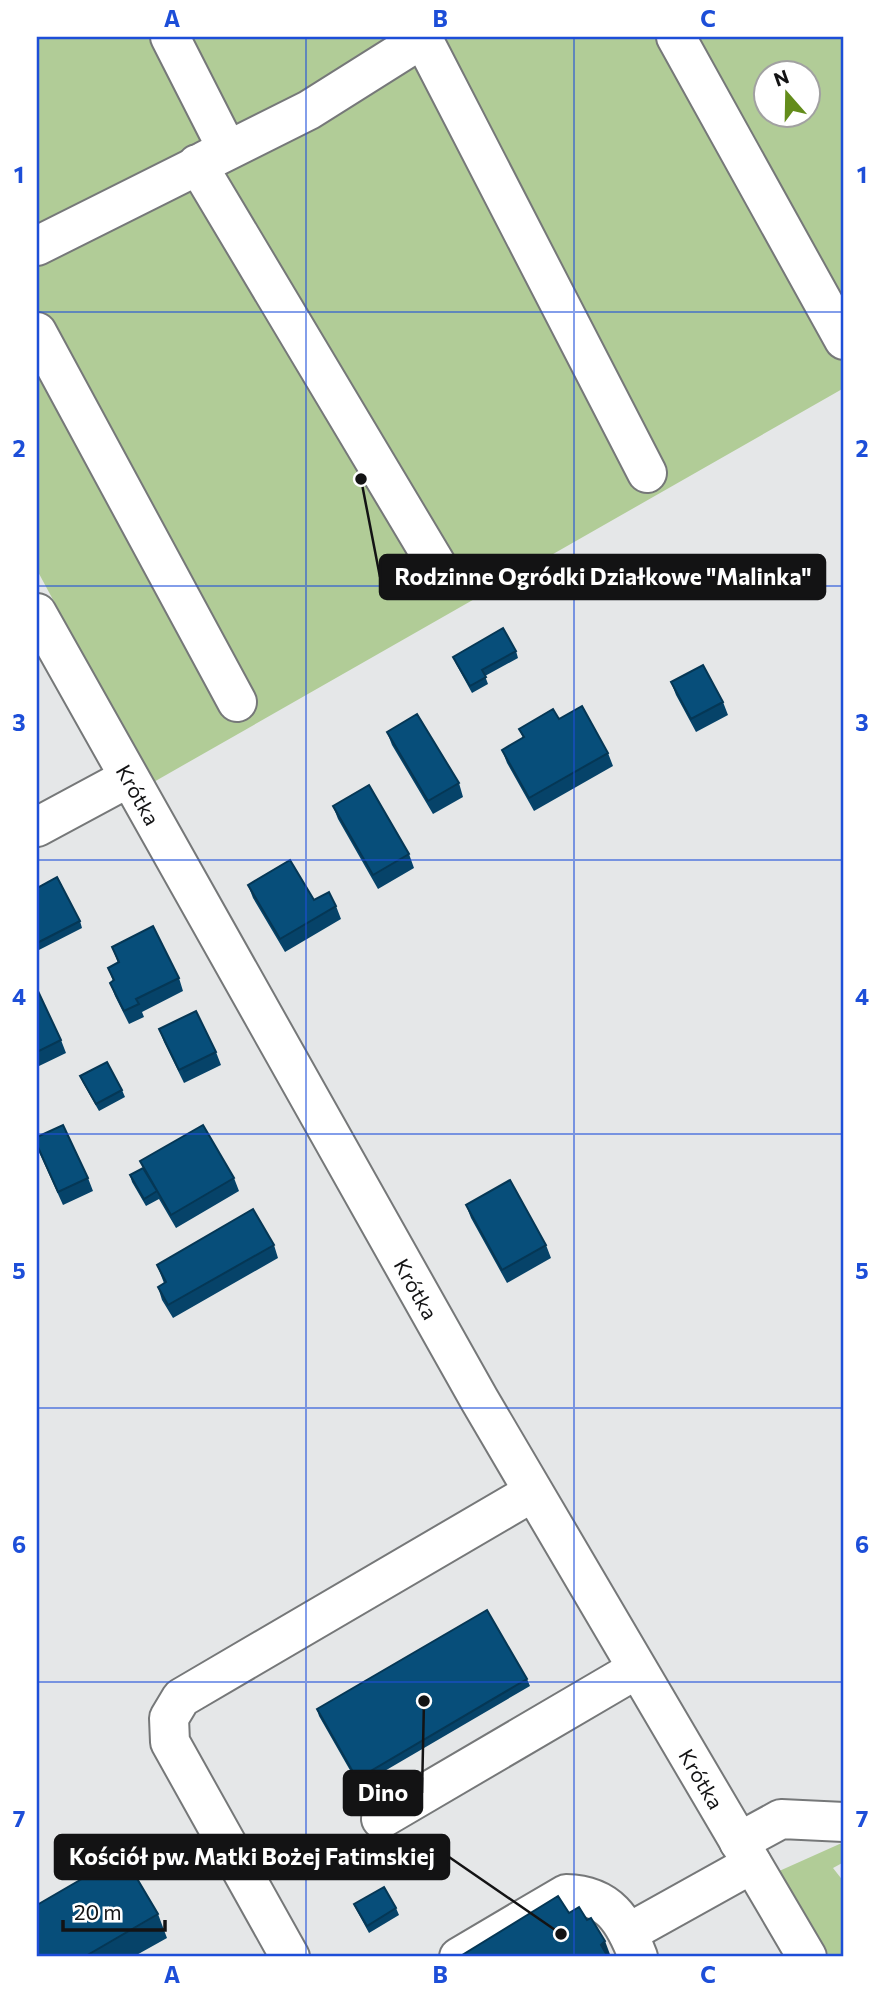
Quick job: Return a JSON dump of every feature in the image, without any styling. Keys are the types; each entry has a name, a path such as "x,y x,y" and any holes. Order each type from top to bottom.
{"street":[{"path":"170,37 212,157 445,579"},
{"path":"37,246 309,110 423,37 647,473"},
{"path":"676,37 844,340"},
{"path":"37,332 237,702"},
{"name":"Krótka","path":"37,613 533,1492 807,1957"},
{"path":"37,827 128,778"},
{"path":"290,1957 170,1742 169,1718 181,1698 533,1492"},
{"path":"381,1819 637,1669"},
{"path":"459,1957 566,1894 586,1895 604,1904 633,1945 745,1853 781,1819 844,1822"}],"green space":[{"path":"37,37 844,37 844,388 152,783 37,570"},
{"path":"844,1842 844,1862 833,1868 844,1882 844,1957 830,1957 777,1872"}],"building":[{"path":"503,628 516,651 482,670 486,677 470,686 453,657"},
{"path":"703,665 723,702 691,719 671,682"},
{"path":"582,706 608,753 529,798 502,750 524,737 519,729 553,709 559,719"},
{"path":"417,714 459,783 428,801 387,732"},
{"path":"369,785 409,854 373,875 333,806"},
{"path":"290,860 314,900 329,892 336,906 280,939 248,885"},
{"path":"57,877 80,921 37,943 37,888"},
{"path":"153,926 179,978 136,999 139,1004 124,1011 110,983 114,980 108,968 119,962 112,947"},
{"path":"37,989 61,1040 37,1052"},
{"path":"196,1011 216,1052 179,1070 159,1029"},
{"path":"107,1062 122,1090 96,1104 80,1076"},
{"path":"63,1125 88,1178 58,1192 37,1145 37,1137"},
{"path":"203,1125 234,1178 171,1215 140,1161"},
{"path":"143,1168 157,1191 144,1199 130,1175"},
{"path":"510,1180 546,1245 502,1270 466,1205"},
{"path":"253,1209 274,1245 168,1305 158,1287 166,1282 157,1265"},
{"path":"487,1610 527,1679 357,1779 317,1709"},
{"path":"123,1855 158,1914 84,1957 37,1957 37,1905"},
{"path":"384,1887 396,1908 367,1926 354,1904"},
{"path":"558,1896 569,1913 579,1907 587,1920 591,1918 605,1941 601,1945 608,1957 459,1957"}],"place":[{"name":"Rodzinne Ogródki Działkowe \"Malinka\"","path":"361,479"},
{"name":"Dino","path":"424,1701"},
{"name":"Kościół pw. Matki Bożej Fatimskiej","path":"561,1934"}]}
